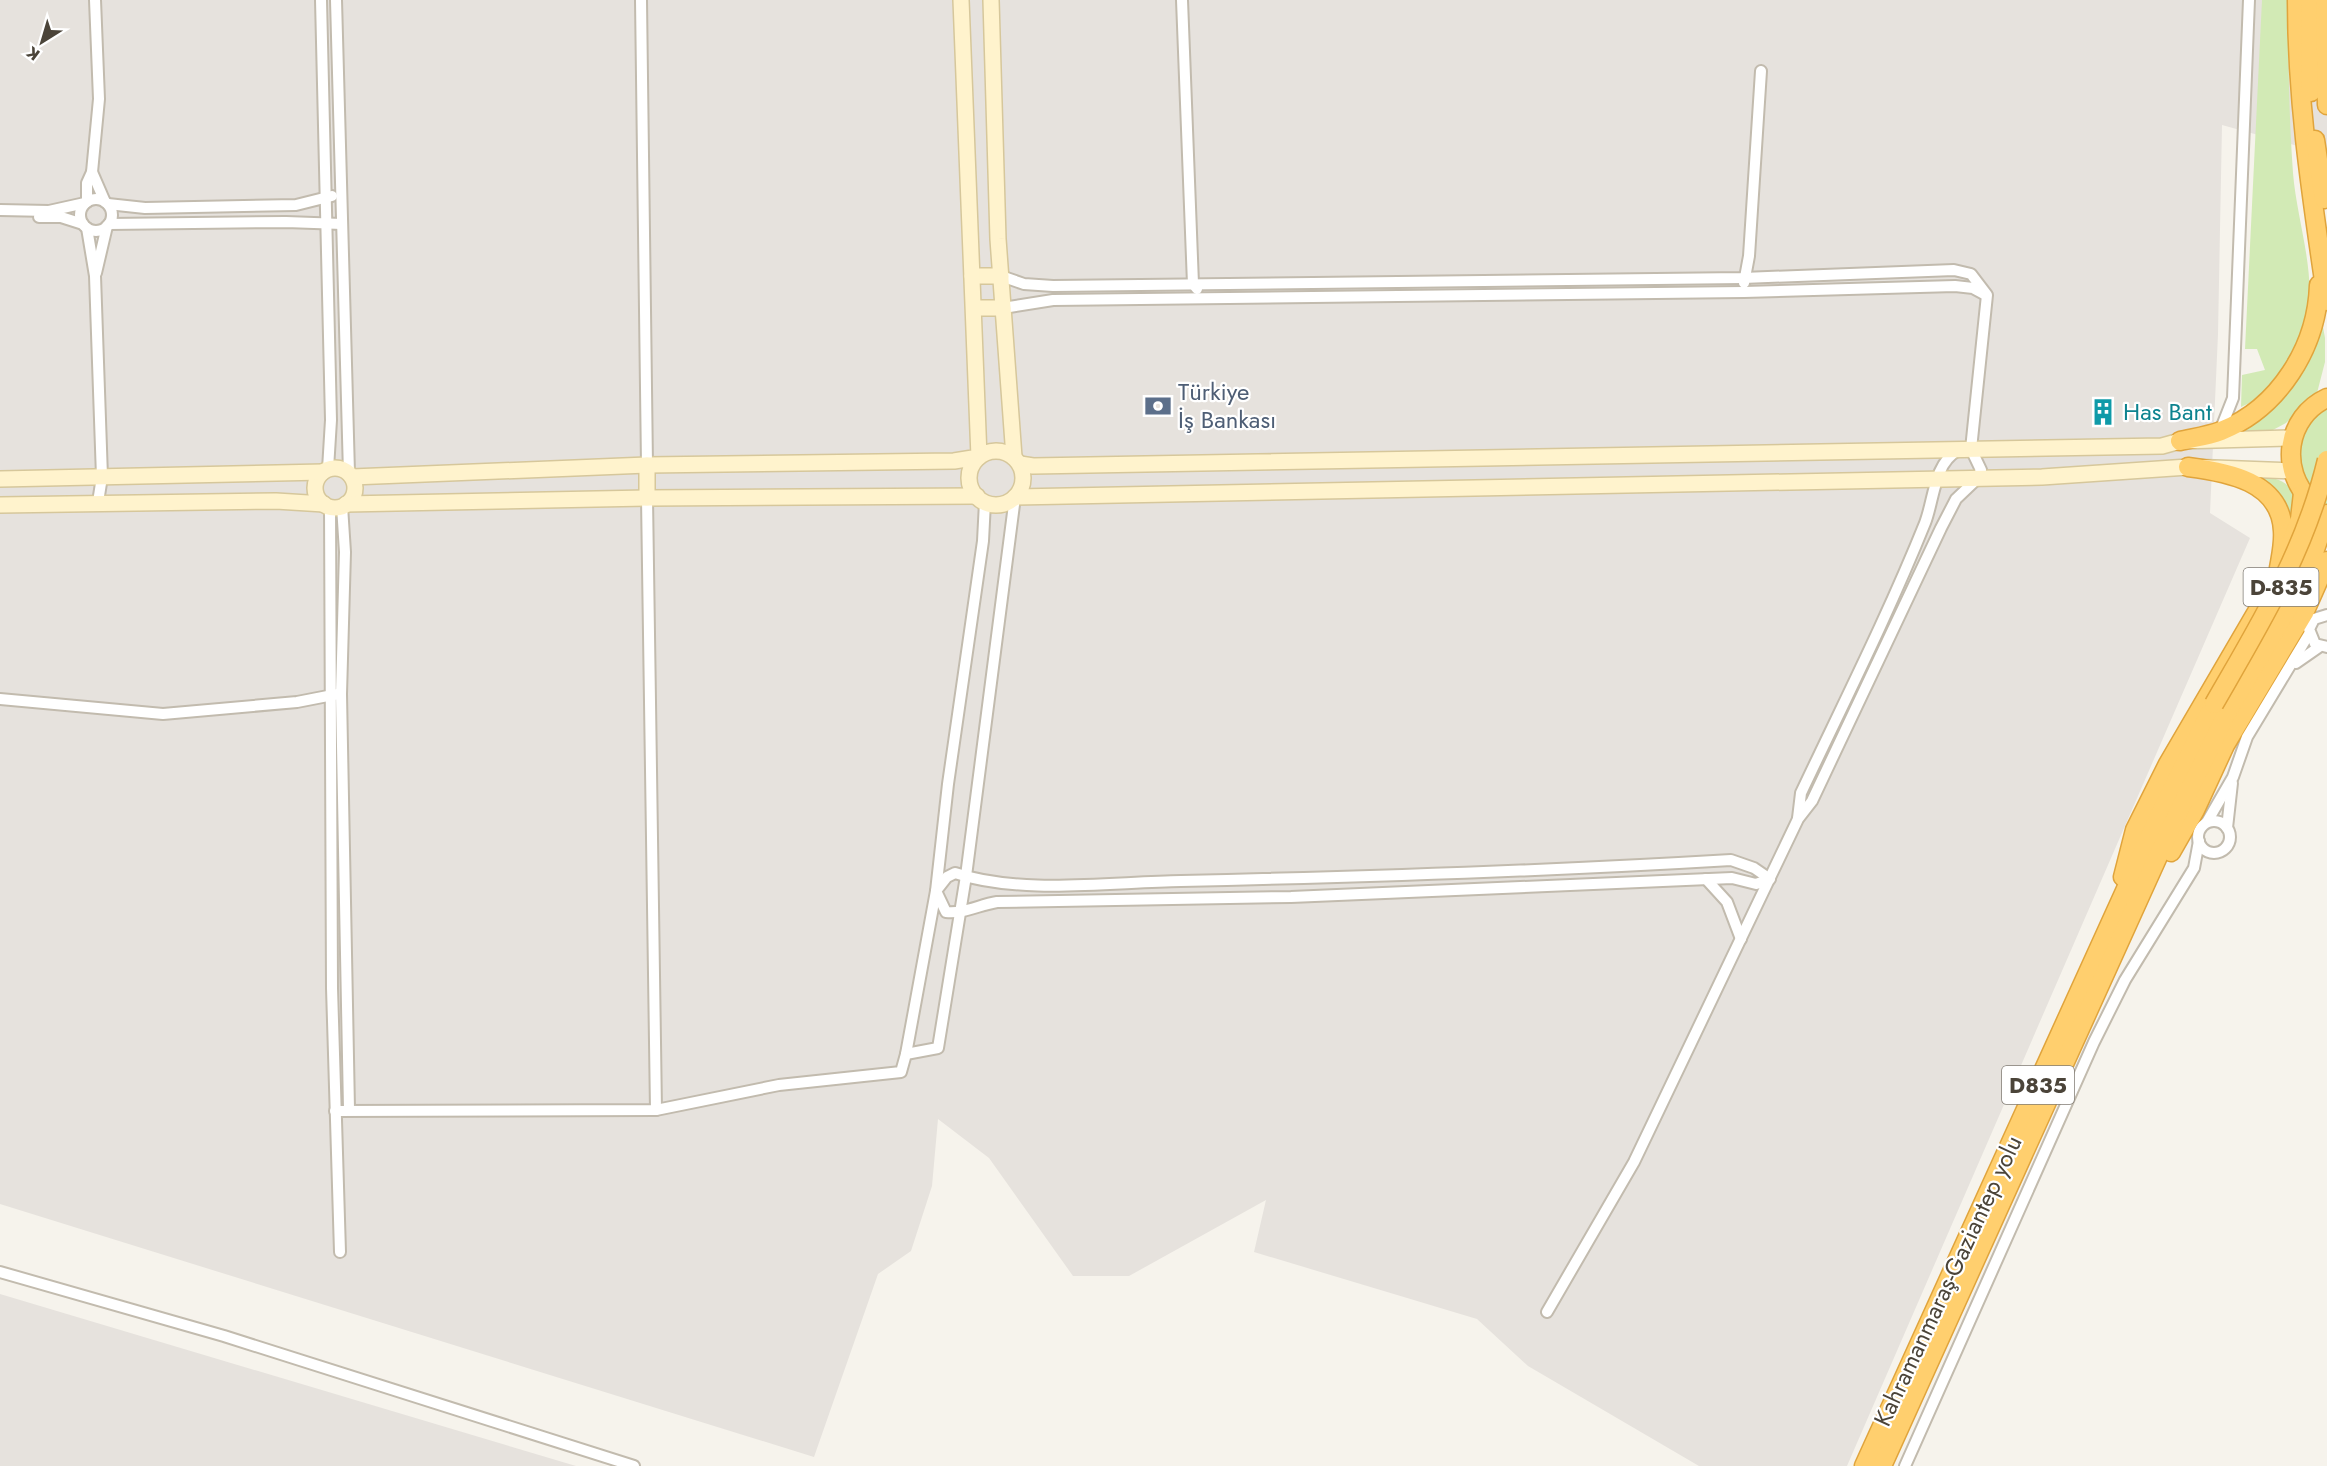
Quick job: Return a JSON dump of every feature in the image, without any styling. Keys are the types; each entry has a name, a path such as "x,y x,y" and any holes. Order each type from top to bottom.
{"highway":[{"path":"2297,0 2297,54 2306,167 2327,301"},
{"path":"2310,0 2311,107 2327,221"},
{"path":"2325,0 2327,105"},
{"path":"2180,441 2220,431 2245,418 2273,396 2299,360 2316,312 2320,256"},
{"path":"2326,395 2304,416 2292,438 2292,471 2303,493 2327,513"},
{"name":"D-835","path":"2220,708 2297,554 2311,518 2327,460"},
{"path":"2188,467 2231,473 2250,481 2265,494 2277,509 2283,529 2279,568"},
{"path":"2119,906 2135,830 2168,764 2279,568 2300,519 2303,493"},
{"name":"D-835","path":"2220,708 2295,596 2311,561 2327,513"},
{"path":"2142,892 2175,845 2195,810 2225,745 2304,613 2327,561"},
{"name":"Kahramanmaraş-Gaziantep yolu","path":"1882,1466 2142,892 2220,708"},
{"name":"Kahramanmaraş-Gaziantep yolu","path":"1864,1466 2119,906 2220,708"}],"street":[{"path":"95,0 99,99 92,172 87,183 86,203 80,216 85,226 95,276 102,477 98,502"},
{"path":"321,0 331,420 326,470 316,488 336,505 337,694 332,988 339,1252"},
{"path":"336,0 350,475 354,495 336,505"},
{"path":"641,0 656,1110"},
{"path":"335,1111 350,1109 656,1110 779,1085 901,1072 936,891 948,784 983,541 981,499 969,477 971,467 979,457 961,0"},
{"path":"906,1054 938,1048 966,876 1015,497 1021,488 1023,477 1017,461 1003,308 991,0"},
{"path":"1182,0 1193,284 1205,298"},
{"path":"2220,431 2232,398 2249,0"},
{"path":"324,54 337,54"},
{"path":"1744,292 1743,278 1749,256 1761,71"},
{"path":"325,142 340,141"},
{"path":"92,172 112,214 95,276"},
{"path":"0,210 49,211 96,199 106,203 145,208 296,205 341,195"},
{"path":"0,216 61,217 100,231 108,225 286,222 342,224"},
{"path":"972,276 1001,276 1024,284 1053,286 1743,278 1954,270 1971,274 1987,295 1965,449 1981,471 1977,479 1956,499 1812,801 1798,819 1634,1162 1547,1312"},
{"path":"1478,280 1478,294"},
{"path":"1319,297 1320,283"},
{"path":"974,308 1003,308 1053,300 1744,292 1955,286 1973,288 1987,295"},
{"path":"0,479 339,468 350,475 647,465 954,461 979,457 995,451 1017,461 1045,466 2162,446 2180,441 2292,438"},
{"path":"1798,819 1801,793 1925,523 1941,467 1947,456 1965,449"},
{"path":"0,505 276,501 336,505 648,498 981,499 996,505 1015,497 1977,479 2188,467 2292,471"},
{"path":"1886,609 1899,615"},
{"path":"1905,1466 2094,1041 2126,980 2194,868 2200,828 2207,822 2233,777 2247,737 2309,634 2311,623 2326,614"},
{"path":"2290,667 2323,647 2309,634"},
{"path":"0,699 163,714 297,702 337,694"},
{"path":"337,694 350,1109"},
{"path":"2194,868 2225,849 2230,841 2227,828 2233,777"},
{"path":"2207,822 2216,821 2227,828"},
{"path":"2199,841 2204,849 2217,852"},
{"path":"936,891 947,877 955,873 984,882 1029,885 1290,879 1731,860 1754,868 1770,879"},
{"path":"936,891 946,912 960,914 974,906 997,902 1291,897 1732,878 1756,884 1770,879"},
{"path":"1706,879 1727,902 1741,939"},
{"path":"0,1272 224,1336 634,1466"}],"shaded area":[{"path":"0,0 2327,0 2327,154 2222,125 2218,334 2210,513 2250,538 1847,1466 1699,1466 1528,1366 1477,1319 1254,1252 1266,1200 1129,1276 1073,1276 989,1158 938,1119 932,1186 911,1251 878,1274 814,1457 0,1204"},
{"path":"0,1294 576,1466 0,1466"}],"green space":[{"path":"2262,0 2288,0 2293,173 2309,273 2310,293 2304,332 2295,354 2271,386 2241,407 2242,375 2265,370 2257,349 2245,349"},
{"path":"2321,316 2325,338 2325,362 2317,393 2286,423 2271,431 2216,438 2246,425"},
{"path":"2327,407 2327,505 2318,499 2308,487 2302,472 2299,451 2306,428"},
{"path":"2252,476 2276,479 2285,483 2290,489 2296,505 2293,529"}],"place":[{"name":"Türkiye İş Bankası","path":"1158,406"},
{"name":"Has Bant","path":"2103,412"}]}
